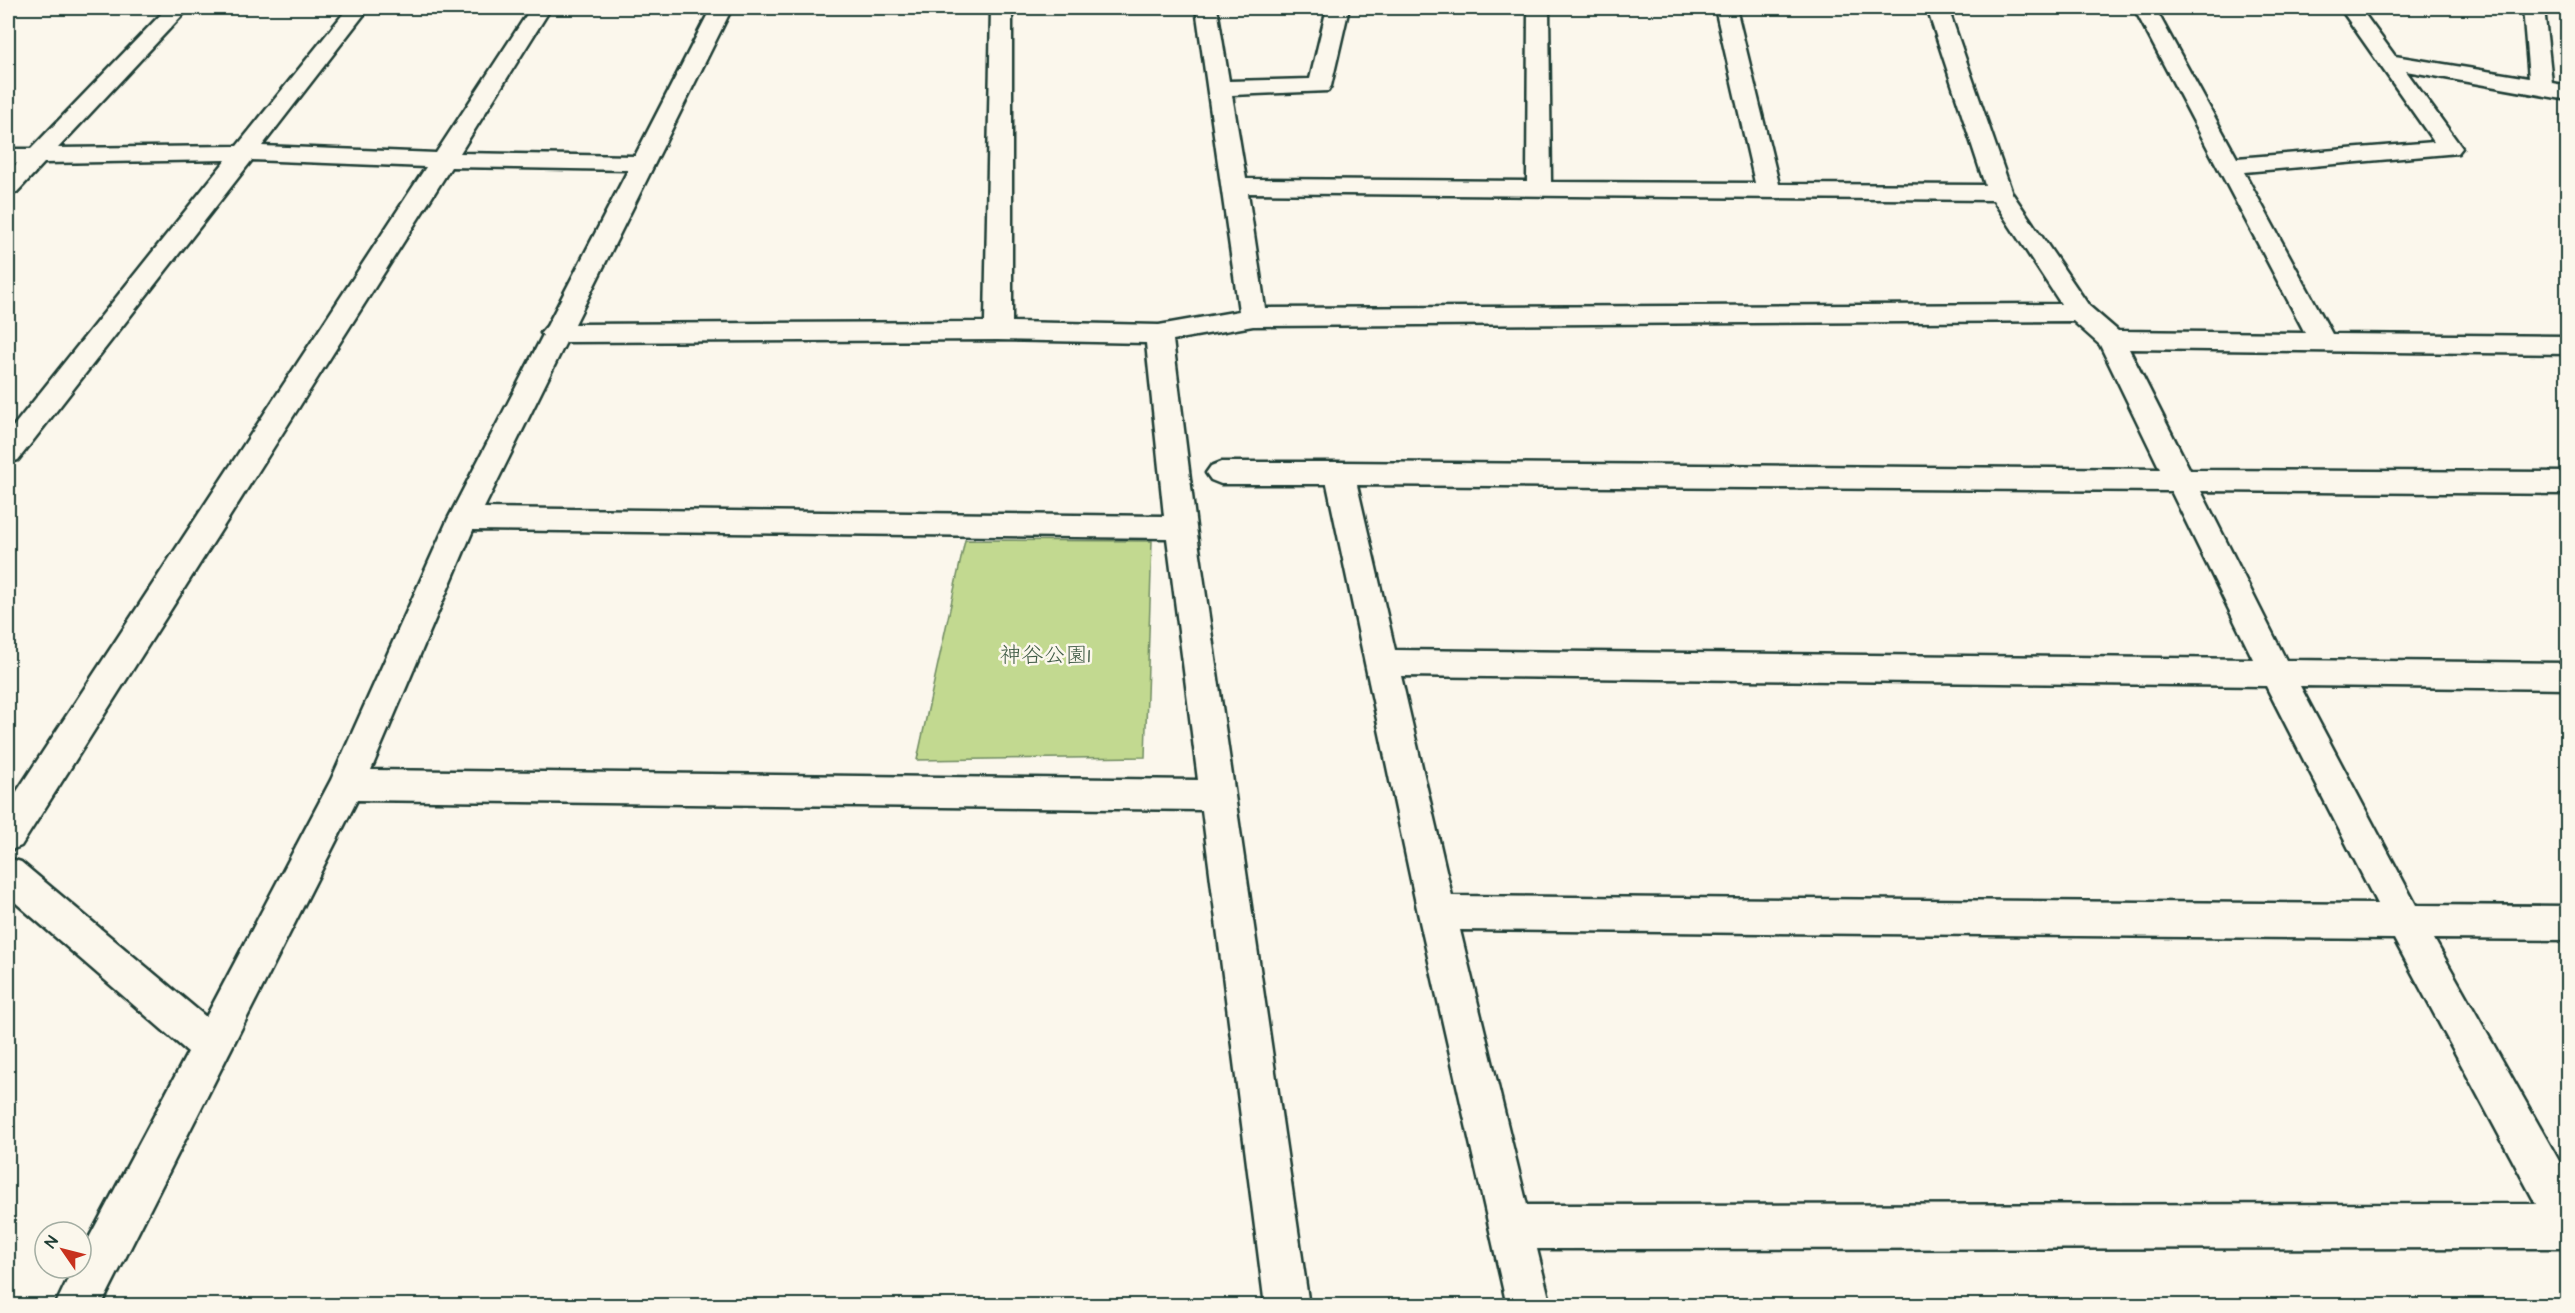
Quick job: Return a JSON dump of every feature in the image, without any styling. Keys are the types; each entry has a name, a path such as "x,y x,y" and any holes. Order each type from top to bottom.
{"street":[{"path":"8,187 178,8"},
{"path":"8,453 359,8"},
{"path":"8,835 541,8"},
{"path":"77,1305 347,785 463,519 555,333 722,8"},
{"path":"998,332 1002,8"},
{"path":"1206,8 1235,186 1253,317"},
{"path":"1220,88 1320,86 1338,8"},
{"path":"1539,8 1539,188"},
{"path":"1726,8 1770,191"},
{"path":"1512,1227 2568,1223 2405,922 2276,673 2111,340 2079,312 2000,193 1938,8"},
{"path":"2144,8 2324,343"},
{"path":"2230,166 2450,148 2350,8"},
{"path":"2534,8 2541,87"},
{"path":"2388,61 2568,93"},
{"path":"8,156 246,153 443,160 642,163"},
{"path":"1235,186 2000,193"},
{"path":"555,333 1160,334 1253,317 2079,312"},
{"path":"1160,334 1181,527 1287,1305"},
{"path":"2111,340 2568,345"},
{"path":"1221,472 2568,483"},
{"path":"1339,473 1437,913 1529,1305"},
{"path":"463,519 1181,527"},
{"path":"1382,663 2568,676"},
{"path":"347,785 1219,795"},
{"path":"8,874 211,1046"},
{"path":"1437,913 2568,923"}],"green space":[{"name":"神谷公園1","path":"965,540 1152,541 1145,757 917,760"}]}
